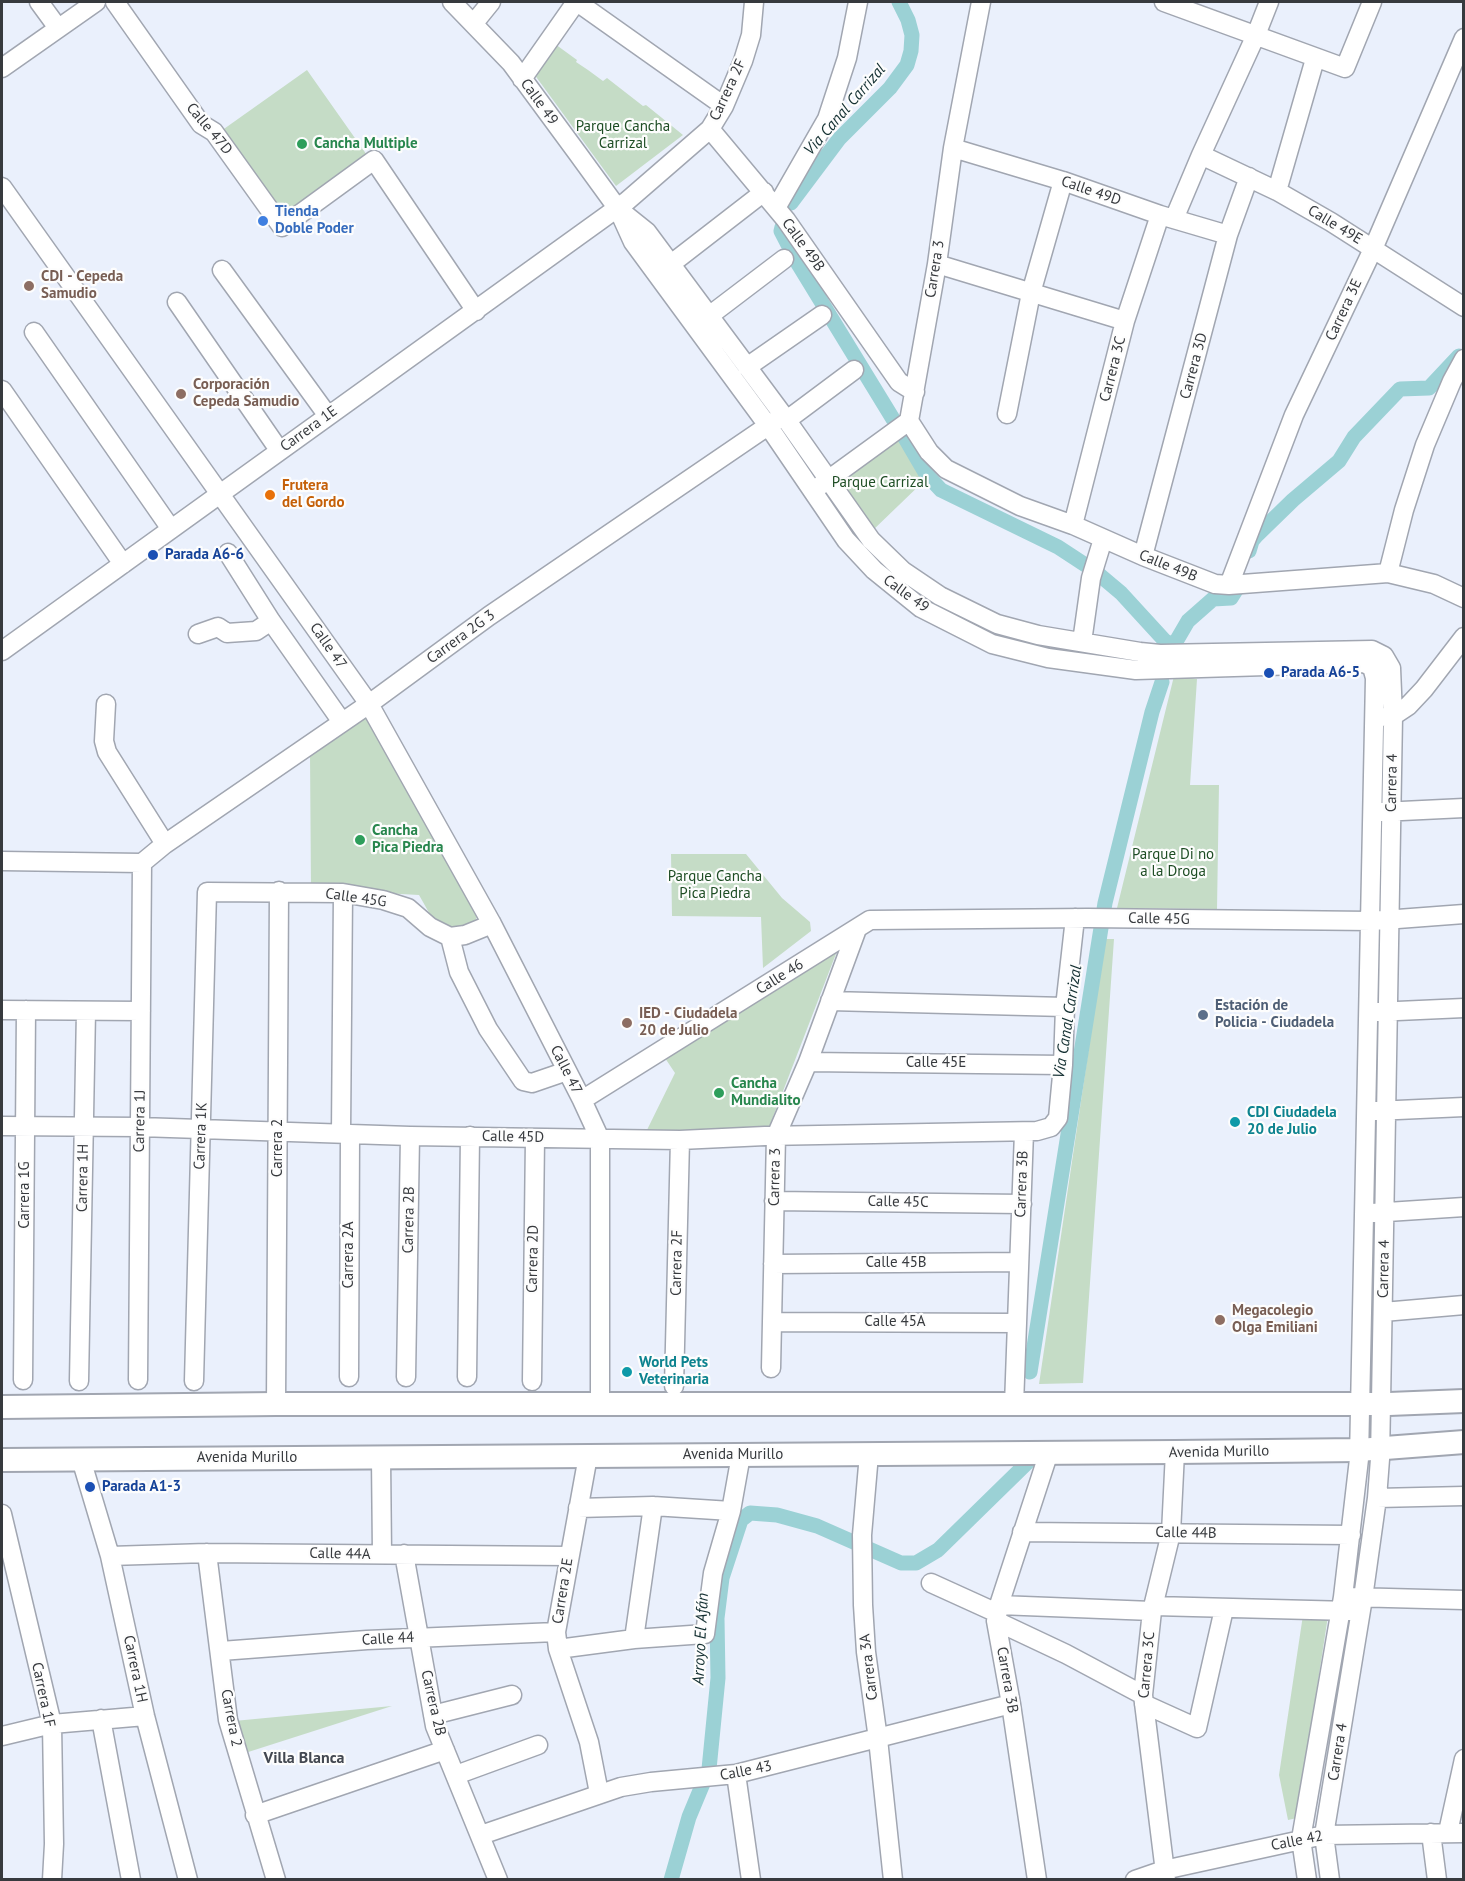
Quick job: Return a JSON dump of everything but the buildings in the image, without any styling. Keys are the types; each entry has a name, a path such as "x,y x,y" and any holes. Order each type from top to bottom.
{"main road":[{"path":"2,1407 276,1404 1014,1405 1464,1401"},
{"name":"Avenida Murillo","path":"2,1460 1175,1452 1370,1449 1464,1443"}],"street":[{"path":"39,2 58,28"},
{"path":"3,63 96,2"},
{"name":"Calle 47D","path":"116,2 201,124 214,132 282,227 374,160 476,311"},
{"name":"Calle 49","path":"452,2 511,63 618,209 633,242 769,427 853,547 874,570 921,608 992,644 1048,658 1137,670 1160,662"},
{"path":"474,23 491,2"},
{"path":"522,79 576,2 724,106"},
{"name":"Carrera 2F","path":"618,209 710,129 724,106 743,61 751,35 754,2"},
{"path":"776,208 827,119 847,58 858,2"},
{"name":"Carrera 3","path":"909,421 937,264 953,148 981,2"},
{"path":"1164,2 1315,59 1345,68 1372,2"},
{"name":"Carrera 3C","path":"1073,525 1125,321 1167,217 1201,155 1269,2"},
{"name":"Carrera 3E","path":"1229,585 1294,415 1373,249 1464,38"},
{"path":"1277,191 1315,59"},
{"name":"Calle 49B","path":"710,129 776,208 899,382 915,392"},
{"name":"Calle 49D","path":"953,148 1063,181 1228,236"},
{"name":"Calle 49E","path":"1201,155 1277,191 1463,304"},
{"name":"Carrera 3D","path":"1143,556 1228,236 1249,177"},
{"path":"1007,414 1031,293 1063,181"},
{"name":"Calle 47","path":"2,187 369,704 492,924 600,1139"},
{"path":"671,264 764,192"},
{"name":"Calle 49","path":"618,209 647,232 785,417 871,540 903,571 940,596 997,624 1160,662 1378,662"},
{"name":"Carrera 1E","path":"2,651 279,450 618,209"},
{"path":"709,316 784,259"},
{"path":"937,264 1125,321"},
{"path":"222,270 328,416"},
{"path":"177,302 279,450"},
{"path":"747,367 822,315"},
{"path":"34,332 171,529"},
{"path":"1388,573 1404,510 1425,445 1452,381 1464,359"},
{"name":"Carrera 2G 3","path":"142,862 369,704 489,616 854,370"},
{"path":"2,390 123,564"},
{"path":"814,490 909,421"},
{"name":"Calle 49B","path":"909,421 929,452 946,469 1020,506 1073,525 1215,584 1229,585 1388,573 1434,584 1464,598"},
{"path":"1082,642 1091,578 1103,539"},
{"path":"228,553 271,621 342,722"},
{"path":"198,634 218,627 226,633 256,631 271,621"},
{"path":"1374,717 1393,716 1408,706 1464,637"},
{"name":"Carrera 4","path":"1330,1880 1324,1835 1362,1605 1377,1498 1370,1449 1371,1403 1365,1213 1374,717 1375,678 1378,662 1391,668 1393,716 1383,1312 1371,1403"},
{"path":"106,704 104,741 107,752 165,844"},
{"path":"1372,813 1464,808"},
{"path":"2,861 142,862"},
{"name":"Carrera 1J","path":"138,1380 142,862"},
{"name":"Carrera 2","path":"276,1404 279,891"},
{"name":"Calle 45G","path":"207,892 343,893 383,900 408,908 430,927 450,937"},
{"name":"Carrera 1K","path":"194,1381 207,892"},
{"name":"Carrera 2A","path":"343,893 349,1377"},
{"name":"Calle 45G","path":"856,929 870,920 1082,918 1371,921 1464,914"},
{"name":"Carrera 3B","path":"1014,1405 1024,1132 1051,1127 1058,1119 1065,1007 1082,918"},
{"path":"492,924 465,935 450,937 459,972 488,1029 523,1081 532,1083 567,1071"},
{"name":"Carrera 3","path":"771,1368 776,1136 808,1062 856,929"},
{"name":"Calle 46","path":"582,1100 856,929"},
{"path":"830,1001 1065,1007"},
{"path":"1369,1013 1464,1008"},
{"path":"2,1010 141,1011"},
{"name":"Carrera 1G","path":"23,1380 26,1010"},
{"name":"Carrera 1H","path":"79,1380 86,1011"},
{"name":"Calle 45E","path":"808,1062 1063,1065"},
{"path":"1367,1112 1464,1107"},
{"name":"Calle 45D","path":"2,1126 140,1127 410,1136 680,1140 1024,1132"},
{"name":"Carrera 2B","path":"406,1377 410,1136"},
{"path":"467,1377 470,1137"},
{"name":"Carrera 2D","path":"532,1381 535,1138"},
{"path":"600,1139 600,1405"},
{"name":"Carrera 2F","path":"674,1386 680,1140"},
{"name":"Calle 45C","path":"774,1201 1022,1204"},
{"path":"1365,1213 1464,1207"},
{"name":"Calle 45B","path":"773,1264 1020,1262"},
{"path":"1383,1312 1464,1305"},
{"name":"Calle 45A","path":"772,1322 1017,1323"},
{"name":"Carrera 4","path":"1307,1880 1301,1839 1342,1603 1351,1535 1370,1449"},
{"name":"Carrera 3B","path":"1037,1880 997,1613 1049,1452"},
{"name":"Carrera 3C","path":"1165,1875 1143,1699 1153,1608 1171,1533 1175,1452"},
{"name":"Carrera 3A","path":"869,1454 862,1536 866,1652 893,1880"},
{"path":"578,1508 653,1506 731,1511 741,1455"},
{"name":"Carrera 2E","path":"588,1456 569,1556 557,1641 589,1742 599,1793"},
{"path":"381,1458 382,1554"},
{"name":"Carrera 1H","path":"81,1459 110,1556 145,1716 188,1880"},
{"path":"1377,1498 1464,1496"},
{"path":"634,1639 653,1506"},
{"name":"Calle 44","path":"221,1651 419,1637 557,1641 705,1634 713,1573 731,1511"},
{"name":"Carrera 1F","path":"2,1514 52,1724 54,1844 52,1880"},
{"name":"Calle 44B","path":"1022,1532 1351,1535"},
{"name":"Carrera 2","path":"207,1553 228,1720 276,1880"},
{"name":"Calle 44A","path":"110,1556 207,1553 569,1556"},
{"name":"Carrera 2B","path":"404,1554 435,1726 498,1880"},
{"path":"931,1583 997,1613 1197,1728 1224,1609"},
{"path":"997,1613 1153,1608 1224,1609 1464,1600"},
{"path":"433,1715 512,1695"},
{"name":"Calle 43","path":"481,1835 621,1787 651,1782 728,1776 1011,1704"},
{"path":"2,1736 52,1724 145,1716"},
{"path":"101,1719 131,1880"},
{"path":"456,1775 538,1745"},
{"path":"255,1815 445,1750"},
{"path":"1437,1880 1464,1760"},
{"path":"728,1776 751,1880"},
{"name":"Calle 42","path":"1135,1880 1165,1875 1324,1835 1447,1833"}],"green space":[{"name":"Parque Cancha Carrizal","path":"555,44 603,81 607,78 643,106 646,105 683,135 616,186 534,74"},
{"path":"307,70 369,158 283,220 221,131"},
{"name":"Parque Carrizal","path":"898,435 926,479 871,532 833,480"},
{"name":"Parque Di no a la Droga","path":"1174,676 1197,679 1190,785 1219,785 1217,909 1117,908"},
{"path":"368,713 467,894 477,917 473,925 452,932 436,925 419,895 311,889 310,754"},
{"name":"Parque Cancha Pica Piedra","path":"671,854 746,854 782,898 810,922 811,931 763,968 761,917 672,916"},
{"path":"1105,939 1114,939 1083,1383 1039,1384"},
{"path":"839,946 768,1130 645,1134 675,1073 665,1058"},
{"path":"1303,1615 1328,1616 1297,1818 1288,1820 1279,1775"},
{"path":"392,1706 242,1754 234,1721"}],"waterway":[{"name":"Via Canal Carrizal","path":"791,203 839,139 890,88 907,65 912,35 899,2"},
{"name":"Via Canal Carrizal","path":"782,227 781,231 797,262 893,419"},
{"name":"Via Canal Carrizal","path":"1249,551 1257,535 1293,500 1339,461 1354,437 1400,389 1429,388 1459,356"},
{"name":"Via Canal Carrizal","path":"905,438 926,474 941,490 1058,547 1087,566"},
{"name":"Via Canal Carrizal","path":"1096,572 1121,593 1165,641 1174,645 1188,621 1213,599 1231,598 1236,590"},
{"name":"Via Canal Carrizal","path":"1030,1372 1105,903 1152,712 1162,682"},
{"name":"Arroyo El Afán","path":"671,1880 689,1817 709,1769 718,1678 717,1618 722,1578 741,1520 750,1513 777,1515 817,1526 901,1563 916,1563 938,1550 1028,1462"}],"place":[{"name":"Cancha Multiple","path":"302,144"},
{"name":"Tienda Doble Poder","path":"263,221"},
{"name":"CDI - Cepeda Samudio","path":"29,286"},
{"name":"Corporación Cepeda Samudio","path":"181,394"},
{"name":"Frutera del Gordo","path":"270,495"},
{"name":"Parada A6-6","path":"153,555"},
{"name":"Parada A6-5","path":"1269,673"},
{"name":"Cancha Pica Piedra","path":"360,840"},
{"name":"Estación de Policia - Ciudadela","path":"1203,1015"},
{"name":"IED - Ciudadela 20 de Julio","path":"627,1023"},
{"name":"Cancha Mundialito","path":"719,1093"},
{"name":"CDI Ciudadela 20 de Julio","path":"1235,1122"},
{"name":"Megacolegio Olga Emiliani","path":"1220,1320"},
{"name":"World Pets Veterinaria","path":"627,1372"},
{"name":"Parada A1-3","path":"90,1487"}],"district":[{"name":"Villa Blanca","path":"304,1758"}]}
